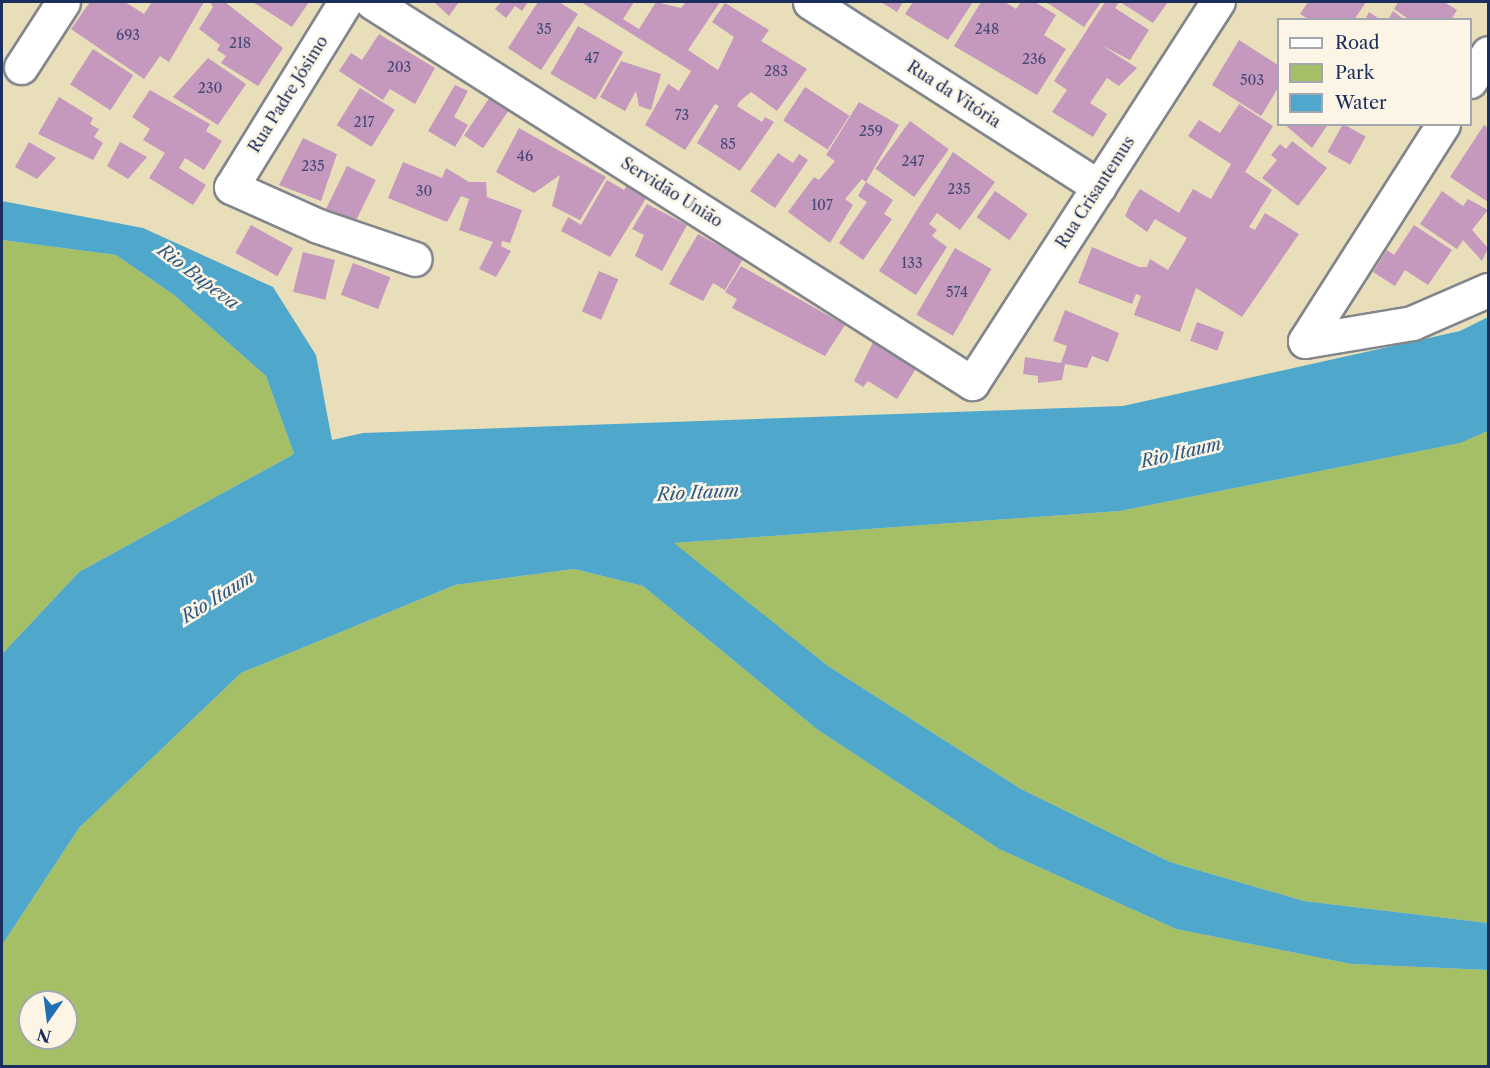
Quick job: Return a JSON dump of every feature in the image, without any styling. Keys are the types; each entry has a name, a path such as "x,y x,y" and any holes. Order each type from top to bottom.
{"street":[{"path":"21,68 63,2"},
{"name":"Rua Padre Jósimo","path":"345,2 231,187 318,226 415,260"},
{"name":"Servidão União","path":"372,2 972,383"},
{"name":"Rua da Vitória","path":"810,2 1099,187"},
{"name":"Rua Crisantemus","path":"972,383 1218,2"},
{"path":"1472,78 1488,53"},
{"path":"1442,126 1305,341 1412,323 1488,290"}],"green space":[{"path":"2,240 116,255 174,295 266,376 294,454 79,572 2,654"},
{"path":"1488,431 1488,923 1304,901 1170,862 1021,789 828,666 673,543 1120,511 1459,443"},
{"path":"574,569 643,586 818,730 999,849 1176,929 1351,964 1488,970 1488,1066 2,1066 2,945 79,828 241,673 455,585"}],"water":[{"path":"2,201 143,228 273,287 316,355 332,440 363,433 1123,406 1460,331 1488,317 1488,431 1460,443 1120,511 674,543 828,666 1021,789 1170,862 1304,901 1488,923 1488,970 1351,964 1176,929 999,849 818,730 643,586 574,569 455,585 241,673 79,828 2,945 2,654 79,572 294,454 266,376 174,295 116,255 2,240"}],"building":[{"path":"90,2 125,2 144,14 152,2 204,2 169,62 160,56 144,79 71,29"},
{"path":"210,2 225,2 283,48 258,86 221,63 226,56 217,50 220,45 199,29 213,7"},
{"path":"253,2 309,2 292,27"},
{"path":"434,2 459,2 449,16"},
{"path":"501,2 528,2 522,11 515,6 506,18 495,9"},
{"path":"538,2 559,2 578,14 541,70 508,48"},
{"path":"581,2 634,2 623,19 639,29 656,2 681,8 686,2 720,2 688,50 718,70 734,37 712,22 725,3 769,30 761,41 807,69 777,111 751,92 740,101 737,106 762,122 765,117 774,122 740,171 697,143 719,106 715,104 685,150 645,125 668,84 679,91 691,71"},
{"path":"881,2 903,2 897,12"},
{"path":"913,2 973,2 948,40 905,14"},
{"path":"981,2 1005,2 1016,9 1021,2 1035,2 1056,15 1044,35 1066,49 1037,95 954,46"},
{"path":"1046,2 1101,2 1084,27"},
{"path":"1105,2 1119,2 1115,8 1149,30 1130,60 1101,45 1137,68 1119,86 1107,78 1090,103 1107,114 1093,137 1052,112 1067,90 1054,81"},
{"path":"1120,2 1168,2 1153,23"},
{"path":"1308,2 1366,2 1355,18 1307,18 1300,14"},
{"path":"1398,2 1444,2 1457,10 1452,18 1407,18 1394,9"},
{"path":"1393,11 1402,18 1389,18"},
{"path":"1369,12 1378,18 1366,18"},
{"path":"578,26 623,52 596,100 550,74"},
{"path":"379,34 435,68 415,104 390,89 383,100 339,71 351,53 362,60"},
{"path":"1239,40 1277,64 1277,90 1261,116 1212,85"},
{"path":"93,49 133,75 110,110 70,84"},
{"path":"208,58 246,84 218,125 173,97"},
{"path":"621,61 661,74 651,110 639,106 636,91 625,111 600,97"},
{"path":"455,85 468,91 454,117 468,125 455,147 428,131"},
{"path":"805,87 849,116 828,149 783,121"},
{"path":"360,88 395,110 371,147 337,125"},
{"path":"150,90 210,124 206,131 222,141 204,170 185,158 179,168 206,185 193,205 149,178 165,153 143,140 150,129 132,117"},
{"path":"492,94 511,107 483,148 464,135"},
{"path":"59,97 93,118 90,124 99,129 94,137 103,143 93,160 38,134"},
{"path":"859,102 899,125 866,182 862,179 845,199 853,205 830,243 788,212 814,177 819,180 835,161 826,155"},
{"path":"1239,104 1273,126 1245,172 1272,190 1249,227 1255,230 1265,213 1299,234 1242,317 1196,288 1180,332 1134,315 1141,296 1136,294 1132,304 1078,283 1092,247 1139,267 1147,267 1150,259 1168,270 1187,238 1155,219 1147,232 1125,216 1140,189 1179,213 1193,189 1211,199 1231,164 1188,136 1199,120 1220,133"},
{"path":"910,121 949,149 914,197 875,169"},
{"path":"1484,125 1488,128 1488,202 1450,177"},
{"path":"1286,126 1327,126 1312,148"},
{"path":"1342,126 1347,126 1366,137 1350,165 1327,152"},
{"path":"519,128 606,177 580,220 552,206 560,175 534,193 496,172"},
{"path":"303,138 337,154 321,201 279,185"},
{"path":"1292,141 1327,168 1298,206 1262,178 1277,160 1271,155 1280,144 1286,149"},
{"path":"29,142 56,158 37,179 15,167"},
{"path":"120,142 147,157 128,179 107,166"},
{"path":"953,152 995,182 960,230 937,213 929,224 937,230 932,236 947,247 916,295 879,271"},
{"path":"778,153 793,163 799,154 808,160 775,208 750,191"},
{"path":"403,162 442,178 446,168 469,182 486,182 487,197 522,210 510,243 502,241 501,246 511,251 496,277 479,269 493,242 459,230 469,199 461,196 447,222 388,198"},
{"path":"347,166 376,180 353,227 324,213"},
{"path":"634,175 653,187 610,257 561,231 568,217 581,225 607,180 624,190"},
{"path":"866,182 893,200 884,214 892,219 863,260 839,243 867,202 858,196"},
{"path":"995,191 1028,214 1009,240 977,217"},
{"path":"1442,191 1463,206 1468,199 1488,210 1472,230 1488,248 1482,261 1463,240 1457,249 1420,224"},
{"path":"647,204 687,225 662,271 635,256 644,235 632,229"},
{"path":"251,225 293,248 277,276 235,253"},
{"path":"1414,225 1452,250 1428,285 1405,270 1395,286 1373,272 1387,250 1394,255"},
{"path":"698,234 743,259 725,290 713,283 703,301 669,284"},
{"path":"955,248 991,269 953,336 916,315"},
{"path":"303,252 335,260 325,300 293,292"},
{"path":"353,263 390,277 378,309 341,295"},
{"path":"741,266 845,325 825,356 732,308 737,299 725,292"},
{"path":"599,271 618,279 601,320 582,312"},
{"path":"1065,310 1119,333 1108,362 1092,356 1087,368 1065,364 1062,380 1038,383 1038,376 1023,374 1025,357 1061,363 1067,346 1053,341"},
{"path":"1197,322 1224,332 1217,351 1190,341"},
{"path":"876,336 919,364 897,399 868,381 863,387 854,381"}],"water label":[{"name":"Rio Bupeva","path":"198,277"},
{"name":"Rio Itaum","path":"1181,453"},
{"name":"Rio Itaum","path":"698,493"},
{"name":"Rio Itaum","path":"218,597"}]}
